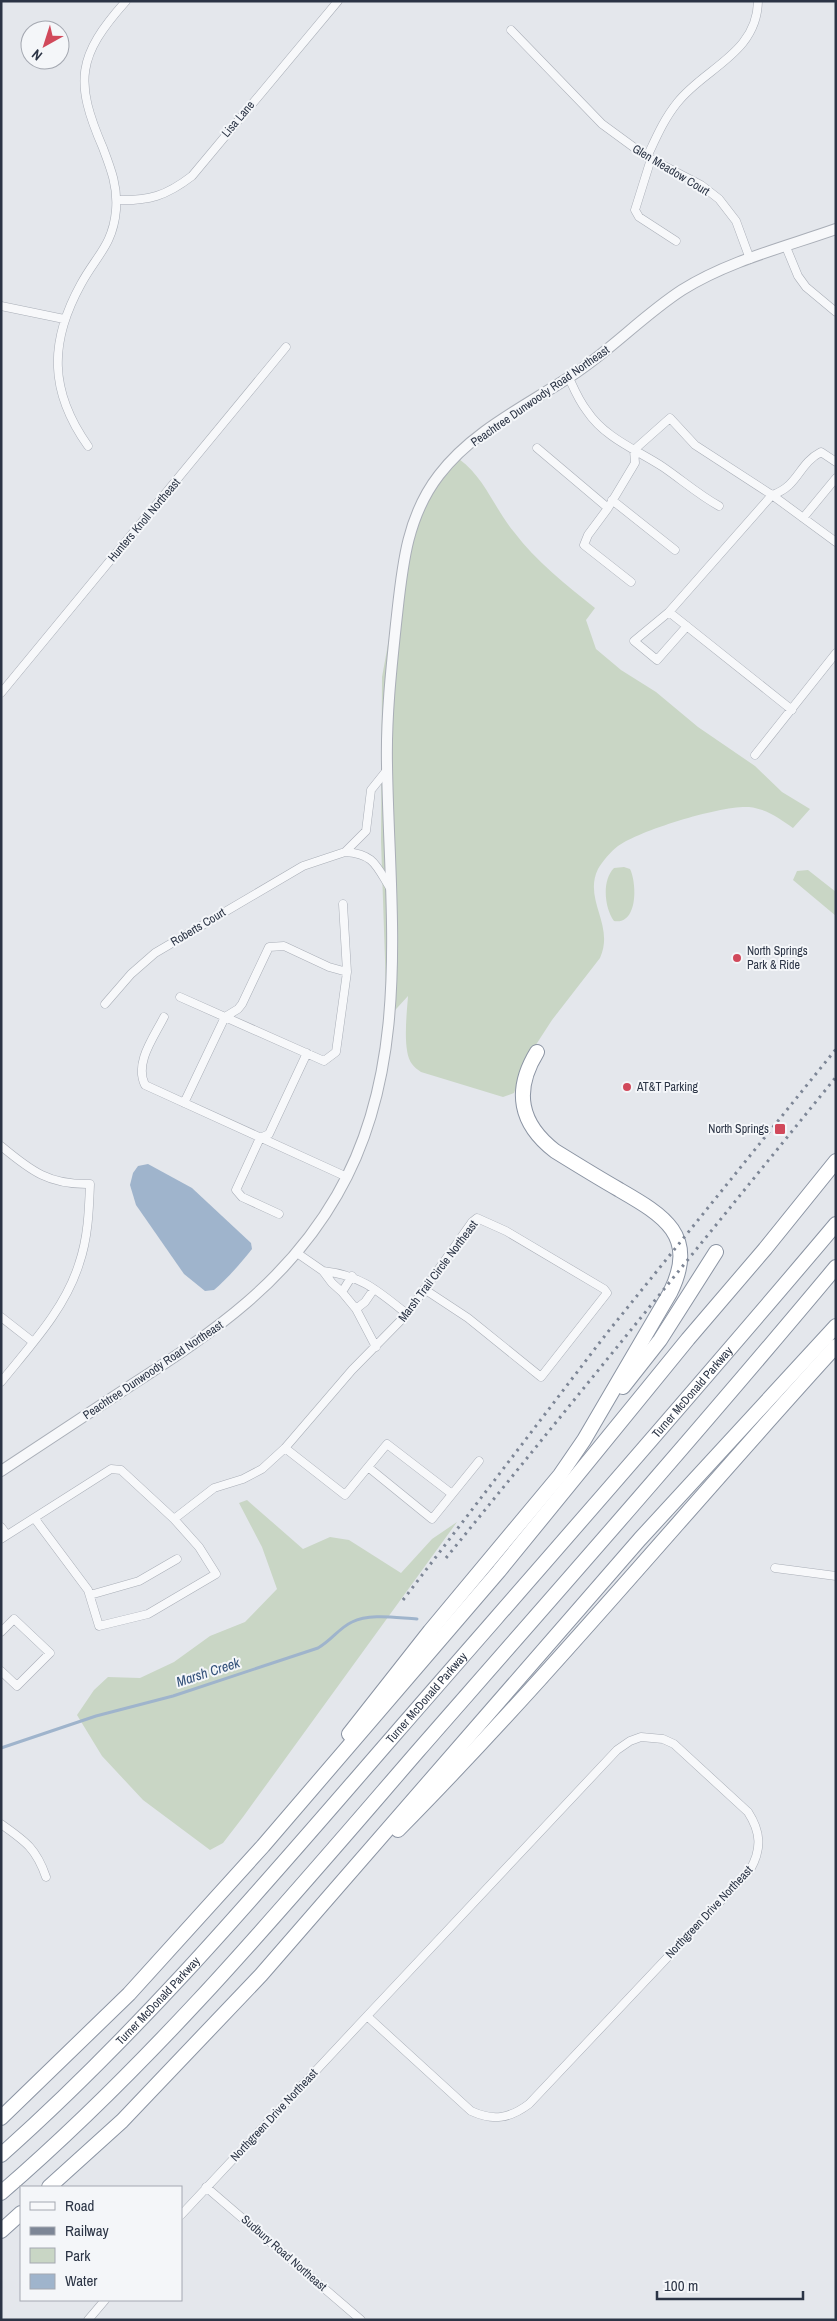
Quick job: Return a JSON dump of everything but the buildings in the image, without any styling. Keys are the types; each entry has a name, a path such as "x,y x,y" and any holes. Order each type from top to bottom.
{"highway":[{"path":"537,1052 530,1064 523,1090 523,1104 533,1129 542,1141 555,1151 663,1217 677,1240 680,1254 681,1266 670,1293 584,1440"},
{"path":"1,2118 129,1994 231,1883 314,1788 487,1585 688,1339 765,1249 836,1160"},
{"name":"Turner McDonald Parkway","path":"1,2156 80,2084 250,1901 836,1224"},
{"path":"314,1788 331,1756 436,1624 560,1475 584,1440 660,1340 716,1252"},
{"path":"1,2193 99,2104 212,1988 836,1268"},
{"path":"50,2186 122,2121 261,1975 640,1539 836,1326"},
{"path":"328,1898 358,1871 438,1789 583,1633 746,1444 836,1346"},
{"path":"1,2231 20,2214"}],"street":[{"path":"88,446 70,417 60,386 57,351 59,334 64,319 81,284 109,242 115,222 117,200 112,172 89,117 84,83 88,54 94,41 107,22 126,1"},
{"name":"Lisa Lane","path":"117,200 138,201 158,197 176,189 192,176 338,1"},
{"path":"676,241 640,217 635,210 649,158 664,122 677,102 740,48 755,20 758,1"},
{"name":"Glen Meadow Court","path":"511,30 602,124 649,158 701,185 719,198 736,221 750,259"},
{"name":"Peachtree Dunwoody Road Northeast","path":"1,1471 207,1336 245,1306 296,1252 335,1199 347,1177 370,1119 380,1086 390,1025 392,958 387,770 390,681 403,564 406,543 420,505 440,473 467,446 526,403 569,378 598,358 679,292 720,270 836,229"},
{"path":"786,247 798,276 806,287 836,312"},
{"path":"1,306 64,319"},
{"name":"Hunters Knoll Northeast","path":"1,692 286,347"},
{"path":"569,378 587,412 598,425 634,450 662,466 696,493 720,506"},
{"path":"631,582 584,545 588,535 610,504 634,463 634,450 670,418 695,444 772,495 836,542"},
{"path":"537,448 610,504 675,550"},
{"path":"687,626 657,660 634,641 669,612 772,495 786,490 812,457 821,452 836,462"},
{"path":"803,518 836,478"},
{"path":"669,612 792,710"},
{"path":"755,755 836,654"},
{"path":"829,662 836,668"},
{"path":"345,852 366,831 371,790 387,770"},
{"name":"Peachtree Dunwoody Road Northeast","path":"345,852 366,855 373,860 390,888"},
{"name":"Roberts Court","path":"106,1004 131,974 155,953 303,866 345,852"},
{"path":"180,997 324,1061 336,1052 348,972 343,904"},
{"path":"184,1103 225,1017 238,1009 242,1004 268,947 284,946 329,967 348,972"},
{"path":"164,1017 142,1063 141,1078 145,1085 347,1177"},
{"path":"279,1214 242,1197 236,1190 260,1138 269,1134 307,1053"},
{"path":"1,1146 29,1169 43,1177 73,1185 90,1184 88,1218 79,1264 70,1288 33,1342 1,1382"},
{"name":"Marsh Trail Circle Northeast","path":"174,1519 214,1488 243,1479 262,1469 284,1448 352,1370 407,1314 424,1289 477,1218 506,1231 604,1288 607,1293 541,1377 468,1318 424,1289"},
{"path":"296,1252 323,1271 342,1292 356,1310 376,1346"},
{"path":"323,1271 352,1276 374,1288 407,1314"},
{"path":"342,1292 352,1276"},
{"path":"356,1310 365,1302 374,1288"},
{"path":"1,1317 33,1342"},
{"path":"284,1448 345,1495 387,1444 452,1494"},
{"path":"368,1467 432,1519 479,1461"},
{"path":"1,1527 4,1537 111,1469 116,1468 126,1474 174,1519 199,1548 216,1574 148,1614 99,1626 88,1590 35,1519"},
{"path":"90,1595 140,1581 177,1559"},
{"path":"775,1568 836,1576"},
{"path":"1,1632 14,1619 50,1653 18,1686 1,1671"},
{"name":"Northgreen Drive Northeast","path":"182,2214 206,2187 617,1750 630,1741 652,1736 674,1744 748,1812 755,1823 759,1834 759,1847 756,1859 750,1870 529,2104 516,2114 493,2118 471,2111 367,2016"},
{"path":"1,1824 35,1850 46,1877"},
{"name":"Sudbury Road Northeast","path":"206,2187 361,2320"},
{"path":"88,2320 104,2301"}],"green space":[{"path":"459,459 483,484 507,523 532,553 595,608 586,620 596,649 621,670 656,692 698,727 755,766 782,792 810,809 793,828 772,814 749,807 737,807 701,814 644,833 612,851 598,869 594,880 596,902 604,935 604,946 600,958 552,1020 528,1057 514,1093 503,1097 421,1072 412,1064 407,1051 406,1041 408,996 387,1019 381,841 382,677 411,519"},
{"path":"624,867 630,869 632,875 634,902 628,917 614,921 606,901 606,886 610,873 614,868"},
{"path":"808,870 836,892 836,916 793,880 797,871"},
{"path":"247,1500 303,1549 330,1537 349,1540 401,1573 432,1539 457,1522 243,1817 223,1843 210,1850 143,1800 102,1756 77,1715 94,1690 108,1677 140,1678 174,1662 210,1636 245,1622 277,1589 262,1547 239,1503"}],"water":[{"path":"148,1164 192,1188 251,1243 252,1249 234,1271 214,1290 205,1291 184,1274 136,1205 130,1185 133,1173 138,1166"}],"waterway":[{"name":"Marsh Creek","path":"1,1748 96,1716 173,1696 318,1648 347,1625 359,1619 384,1617 417,1619"}],"railway":[{"path":"403,1600 607,1333 836,1049"},
{"path":"446,1558 836,1077"}],"place":[{"name":"North Springs Park & Ride","path":"737,958"},
{"name":"AT&T Parking","path":"627,1087"},
{"name":"North Springs","path":"780,1129"}]}
